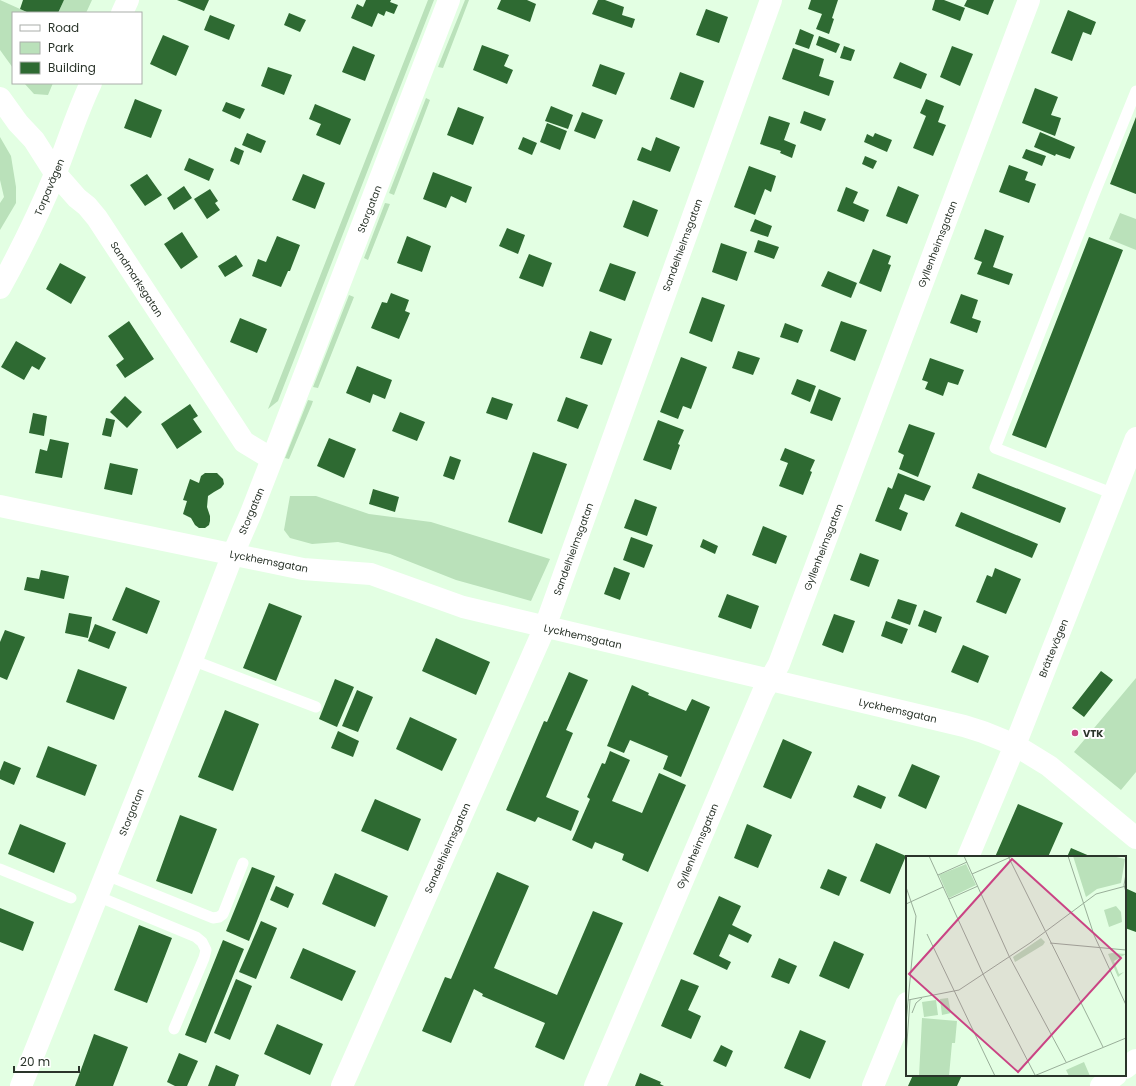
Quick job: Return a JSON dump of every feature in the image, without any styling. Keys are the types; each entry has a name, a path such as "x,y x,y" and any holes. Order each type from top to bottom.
{"street":[{"path":"122,12 128,0"},
{"name":"Storgatan","path":"21,1086 272,459 449,0"},
{"name":"Sandelhielmsgatan","path":"342,1086 545,627 771,0"},
{"name":"Gyllenheimsgatan","path":"595,1086 759,701 779,664 1029,0"},
{"name":"Torpavägen","path":"0,288 14,264 31,228 91,84"},
{"name":"Sandmarksgatan","path":"0,98 34,140 55,173 97,218 244,442 272,459"},
{"name":"Brättevägen","path":"968,856 1015,745 1136,438"},
{"name":"Lyckhemsgatan","path":"0,506 303,569 371,574 463,607 964,726 1015,745 1049,766 1136,838"},
{"path":"873,1086 906,1005"},
{"path":"1126,1067 1136,1060"},
{"path":"1101,1086 1115,1076"}],"lane":[{"path":"1114,494 995,448 1136,91"},
{"path":"192,660 316,707"},
{"path":"106,875 213,918 219,917 223,914 243,863"},
{"path":"0,869 71,898"},
{"path":"97,896 196,936 202,942 206,950 204,958 174,1028"}],"green space":[{"path":"0,0 27,12 12,12 12,67 0,50"},
{"path":"64,0 92,0 86,12 58,12"},
{"path":"428,0 434,0 278,401 268,409"},
{"path":"465,0 469,0 443,68 438,67"},
{"path":"25,84 53,84 48,95 34,94"},
{"path":"426,98 430,100 394,195 389,193"},
{"path":"0,137 11,156 16,187 16,203 0,230 0,203 4,197 0,180"},
{"path":"385,203 390,204 368,260 364,258"},
{"path":"1120,213 1136,219 1136,250 1109,239"},
{"path":"349,295 354,297 318,388 313,387"},
{"path":"308,400 313,401 312,404 289,459 285,458"},
{"path":"290,496 316,496 369,514 431,522 550,559 531,601 456,580 390,554 338,542 312,544 290,538 284,530"},
{"path":"1136,678 1136,772 1121,790 1074,752"}],"building":[{"path":"23,0 64,0 58,12 27,12 20,9"},
{"path":"177,0 209,0 204,11"},
{"path":"366,0 391,0 390,2 398,5 394,14 386,11 384,16 378,13 372,27 351,18 357,4 363,7"},
{"path":"501,0 527,0 536,4 530,22 497,9"},
{"path":"598,0 605,0 624,7 622,15 635,19 632,28 592,14"},
{"path":"811,0 838,0 829,34 816,29 822,14 808,9"},
{"path":"935,0 944,0 965,8 960,21 932,10"},
{"path":"967,0 994,0 988,15 964,6"},
{"path":"706,9 728,17 719,43 696,35"},
{"path":"1068,10 1096,22 1091,35 1083,32 1072,61 1051,53"},
{"path":"289,13 306,20 300,32 284,25"},
{"path":"210,15 235,25 229,40 204,30"},
{"path":"800,29 814,35 809,49 795,44"},
{"path":"163,35 189,46 176,76 150,64"},
{"path":"819,36 840,44 836,53 816,45"},
{"path":"482,45 509,55 504,66 513,70 507,84 473,70"},
{"path":"353,46 375,55 365,81 342,72"},
{"path":"844,46 855,50 851,61 840,58"},
{"path":"952,46 973,54 960,86 940,77"},
{"path":"793,48 824,59 819,76 834,81 829,96 782,79"},
{"path":"900,62 927,74 921,89 893,78"},
{"path":"600,64 625,73 616,95 592,86"},
{"path":"268,67 292,75 284,95 261,86"},
{"path":"680,72 704,81 694,108 670,99"},
{"path":"1035,88 1058,97 1051,115 1061,118 1055,136 1022,123"},
{"path":"135,99 162,110 151,138 124,128"},
{"path":"926,99 944,106 938,122 946,125 933,156 913,148 926,116 920,113"},
{"path":"226,102 245,109 240,119 222,111"},
{"path":"315,104 351,119 340,145 316,135 321,124 309,119"},
{"path":"551,106 573,115 568,129 545,121"},
{"path":"458,107 484,117 473,145 447,135"},
{"path":"804,111 826,119 821,131 800,123"},
{"path":"582,112 603,120 595,139 574,131"},
{"path":"769,116 790,123 784,140 796,145 792,158 780,153 781,151 760,144"},
{"path":"1136,117 1136,194 1110,184"},
{"path":"547,123 567,131 560,150 540,142"},
{"path":"1040,132 1075,147 1070,159 1056,154 1055,156 1034,147"},
{"path":"247,133 266,141 261,153 242,145"},
{"path":"875,133 892,140 887,152 864,142 867,134 873,137"},
{"path":"523,137 537,143 532,155 518,149"},
{"path":"656,137 680,147 670,172 637,160 642,147 651,151"},
{"path":"235,147 244,151 239,165 230,161"},
{"path":"1026,149 1046,156 1042,166 1022,158"},
{"path":"865,156 877,161 873,169 862,164"},
{"path":"189,158 214,169 209,181 184,170"},
{"path":"1009,165 1028,172 1025,180 1036,184 1029,203 999,192"},
{"path":"749,166 776,176 771,192 765,189 755,215 734,207"},
{"path":"433,172 472,187 466,203 451,196 446,208 423,199"},
{"path":"147,174 162,195 145,206 130,185"},
{"path":"303,174 325,183 315,209 292,200"},
{"path":"184,186 192,198 174,210 167,198"},
{"path":"898,186 919,195 907,224 886,216"},
{"path":"846,187 858,192 853,203 869,210 864,222 837,211"},
{"path":"210,189 218,201 215,203 220,210 207,219 194,199"},
{"path":"633,200 658,210 648,237 623,227"},
{"path":"755,219 772,226 768,237 750,231"},
{"path":"507,228 525,235 518,254 499,246"},
{"path":"985,229 1004,236 993,267 1013,274 1009,285 977,274 982,262 974,259"},
{"path":"182,232 198,257 181,269 164,244"},
{"path":"277,236 300,245 290,271 288,271 281,287 252,276 258,259 266,262"},
{"path":"407,236 431,246 422,272 397,263"},
{"path":"1089,237 1123,250 1046,448 1012,435"},
{"path":"758,240 779,247 774,259 754,252"},
{"path":"721,243 747,252 737,281 712,272"},
{"path":"873,249 891,256 888,264 891,265 881,292 859,283"},
{"path":"529,254 552,263 543,287 519,278"},
{"path":"236,255 243,266 225,277 218,266"},
{"path":"60,263 86,277 71,304 46,289"},
{"path":"610,263 636,272 625,301 599,291"},
{"path":"828,271 857,283 851,298 821,286"},
{"path":"391,293 409,300 405,311 410,313 399,339 371,328 382,302 387,303"},
{"path":"961,294 978,300 972,318 981,321 977,333 950,323"},
{"path":"702,297 725,305 712,342 689,333"},
{"path":"240,318 267,329 257,353 230,342"},
{"path":"129,321 154,359 125,378 116,365 124,359 108,336"},
{"path":"841,321 867,330 855,361 830,351"},
{"path":"785,323 803,330 798,343 780,337"},
{"path":"590,331 612,339 602,365 580,358"},
{"path":"16,341 46,358 39,370 32,366 24,380 1,367"},
{"path":"738,351 760,358 753,375 732,368"},
{"path":"681,357 707,367 691,409 683,406 678,419 660,412"},
{"path":"930,358 964,370 958,385 948,382 943,396 925,389 928,382 922,380"},
{"path":"357,366 392,380 385,399 373,394 370,403 346,393"},
{"path":"797,379 816,386 810,402 791,394"},
{"path":"819,389 841,398 832,421 810,413"},
{"path":"125,396 142,412 127,428 110,412"},
{"path":"492,397 513,404 507,420 486,413"},
{"path":"566,397 588,405 578,429 557,421"},
{"path":"190,404 198,416 193,419 202,432 177,449 161,424"},
{"path":"400,412 425,422 417,441 392,431"},
{"path":"33,413 47,416 44,436 29,433"},
{"path":"106,418 115,420 111,437 102,435"},
{"path":"658,420 684,430 678,444 680,445 671,470 643,460"},
{"path":"909,424 935,433 918,477 899,469 904,455 898,452"},
{"path":"329,438 356,449 344,478 317,466"},
{"path":"50,439 69,443 62,478 35,473 40,449 47,451"},
{"path":"785,448 815,460 803,495 779,486 788,463 780,460"},
{"path":"533,452 567,464 542,534 508,522"},
{"path":"450,456 461,460 454,480 443,476"},
{"path":"110,463 138,469 132,495 104,489"},
{"path":"205,473 217,473 223,479 224,484 221,488 208,496 207,507 210,516 209,525 205,528 199,528 195,525 191,518 183,514 187,501 183,500 190,479 199,483 201,476"},
{"path":"898,473 931,486 924,501 905,494 899,509 908,513 901,531 875,521 888,487 892,489"},
{"path":"978,473 1066,508 1060,523 972,488"},
{"path":"373,489 399,497 395,512 369,504"},
{"path":"635,499 657,507 647,536 624,528"},
{"path":"961,512 1038,544 1032,558 955,526"},
{"path":"763,526 787,536 776,564 752,555"},
{"path":"631,537 653,545 644,568 623,560"},
{"path":"703,539 718,546 715,554 700,547"},
{"path":"860,553 879,560 869,587 850,580"},
{"path":"614,567 630,573 620,600 604,594"},
{"path":"995,568 1021,579 1006,614 976,602 987,575 992,577"},
{"path":"41,570 69,576 64,599 24,590 27,577 39,579"},
{"path":"126,587 160,601 147,634 112,620"},
{"path":"727,594 759,606 751,629 718,617"},
{"path":"898,599 917,605 910,625 891,618"},
{"path":"269,603 302,616 276,681 243,668"},
{"path":"924,610 942,617 936,633 918,626"},
{"path":"69,613 92,617 88,638 65,633"},
{"path":"834,614 855,621 843,653 822,645"},
{"path":"886,621 908,629 902,644 881,636"},
{"path":"95,624 116,632 109,649 88,641"},
{"path":"5,630 25,637 7,680 0,677 0,642"},
{"path":"436,638 490,662 476,695 422,671"},
{"path":"963,645 989,656 978,683 951,672"},
{"path":"78,669 127,687 114,720 66,702"},
{"path":"1101,671 1113,680 1084,717 1072,708"},
{"path":"569,672 588,680 566,730 573,733 546,797 579,811 571,831 538,817 535,822 506,810 544,721 547,722"},
{"path":"335,679 354,687 337,727 319,719"},
{"path":"632,685 649,693 648,695 686,711 692,699 710,707 681,777 663,769 668,756 630,740 624,753 607,746"},
{"path":"357,690 373,697 358,732 342,726"},
{"path":"225,710 259,724 233,791 198,777"},
{"path":"410,717 457,739 442,771 396,749"},
{"path":"338,731 359,741 353,757 331,748"},
{"path":"783,739 812,752 791,799 763,787"},
{"path":"48,746 97,765 85,796 36,777"},
{"path":"610,751 630,760 612,801 642,813 659,773 686,785 648,872 622,860 624,854 595,842 592,849 572,840 590,799 587,797 602,763 605,764"},
{"path":"4,761 21,768 14,785 0,779 0,771"},
{"path":"912,764 940,776 926,809 898,796"},
{"path":"858,785 886,797 881,809 853,797"},
{"path":"375,799 421,819 408,851 361,831"},
{"path":"1018,804 1063,823 1048,856 995,856"},
{"path":"180,815 217,829 192,894 156,881"},
{"path":"20,824 66,843 54,873 8,854"},
{"path":"747,824 772,835 758,868 734,858"},
{"path":"876,843 906,856 890,894 860,881"},
{"path":"1071,848 1090,856 1067,856"},
{"path":"252,867 275,876 249,941 226,931"},
{"path":"828,869 847,877 839,896 820,888"},
{"path":"497,872 529,886 494,968 557,995 593,911 623,923 564,1060 535,1047 545,1023 482,996 483,994 474,989 451,1043 422,1031 445,977 451,979"},
{"path":"335,873 388,896 375,927 322,904"},
{"path":"276,886 294,894 288,908 270,900"},
{"path":"1126,888 1136,893 1136,932 1126,928"},
{"path":"719,896 741,906 732,925 752,935 748,943 729,934 719,956 731,962 727,970 693,954"},
{"path":"0,908 34,922 23,951 0,942"},
{"path":"261,921 277,928 256,979 239,972"},
{"path":"139,925 172,938 147,1003 114,990"},
{"path":"223,940 244,949 206,1043 185,1035"},
{"path":"834,941 864,954 849,989 819,976"},
{"path":"303,948 356,971 342,1001 290,978"},
{"path":"779,958 797,966 789,984 771,977"},
{"path":"236,979 252,986 230,1040 214,1033"},
{"path":"681,979 699,986 688,1010 701,1016 691,1039 661,1026"},
{"path":"277,1024 323,1044 310,1075 264,1054"},
{"path":"800,1030 826,1041 810,1079 784,1068"},
{"path":"94,1034 128,1047 113,1086 75,1086"},
{"path":"721,1045 733,1051 726,1067 713,1061"},
{"path":"179,1053 198,1061 187,1086 175,1086 167,1082"},
{"path":"216,1065 239,1075 235,1086 208,1086"},
{"path":"640,1073 661,1082 660,1084 664,1086 635,1086"},
{"path":"913,1076 962,1076 957,1086 908,1086"}],"place":[{"name":"VTK","path":"1075,733"}]}
